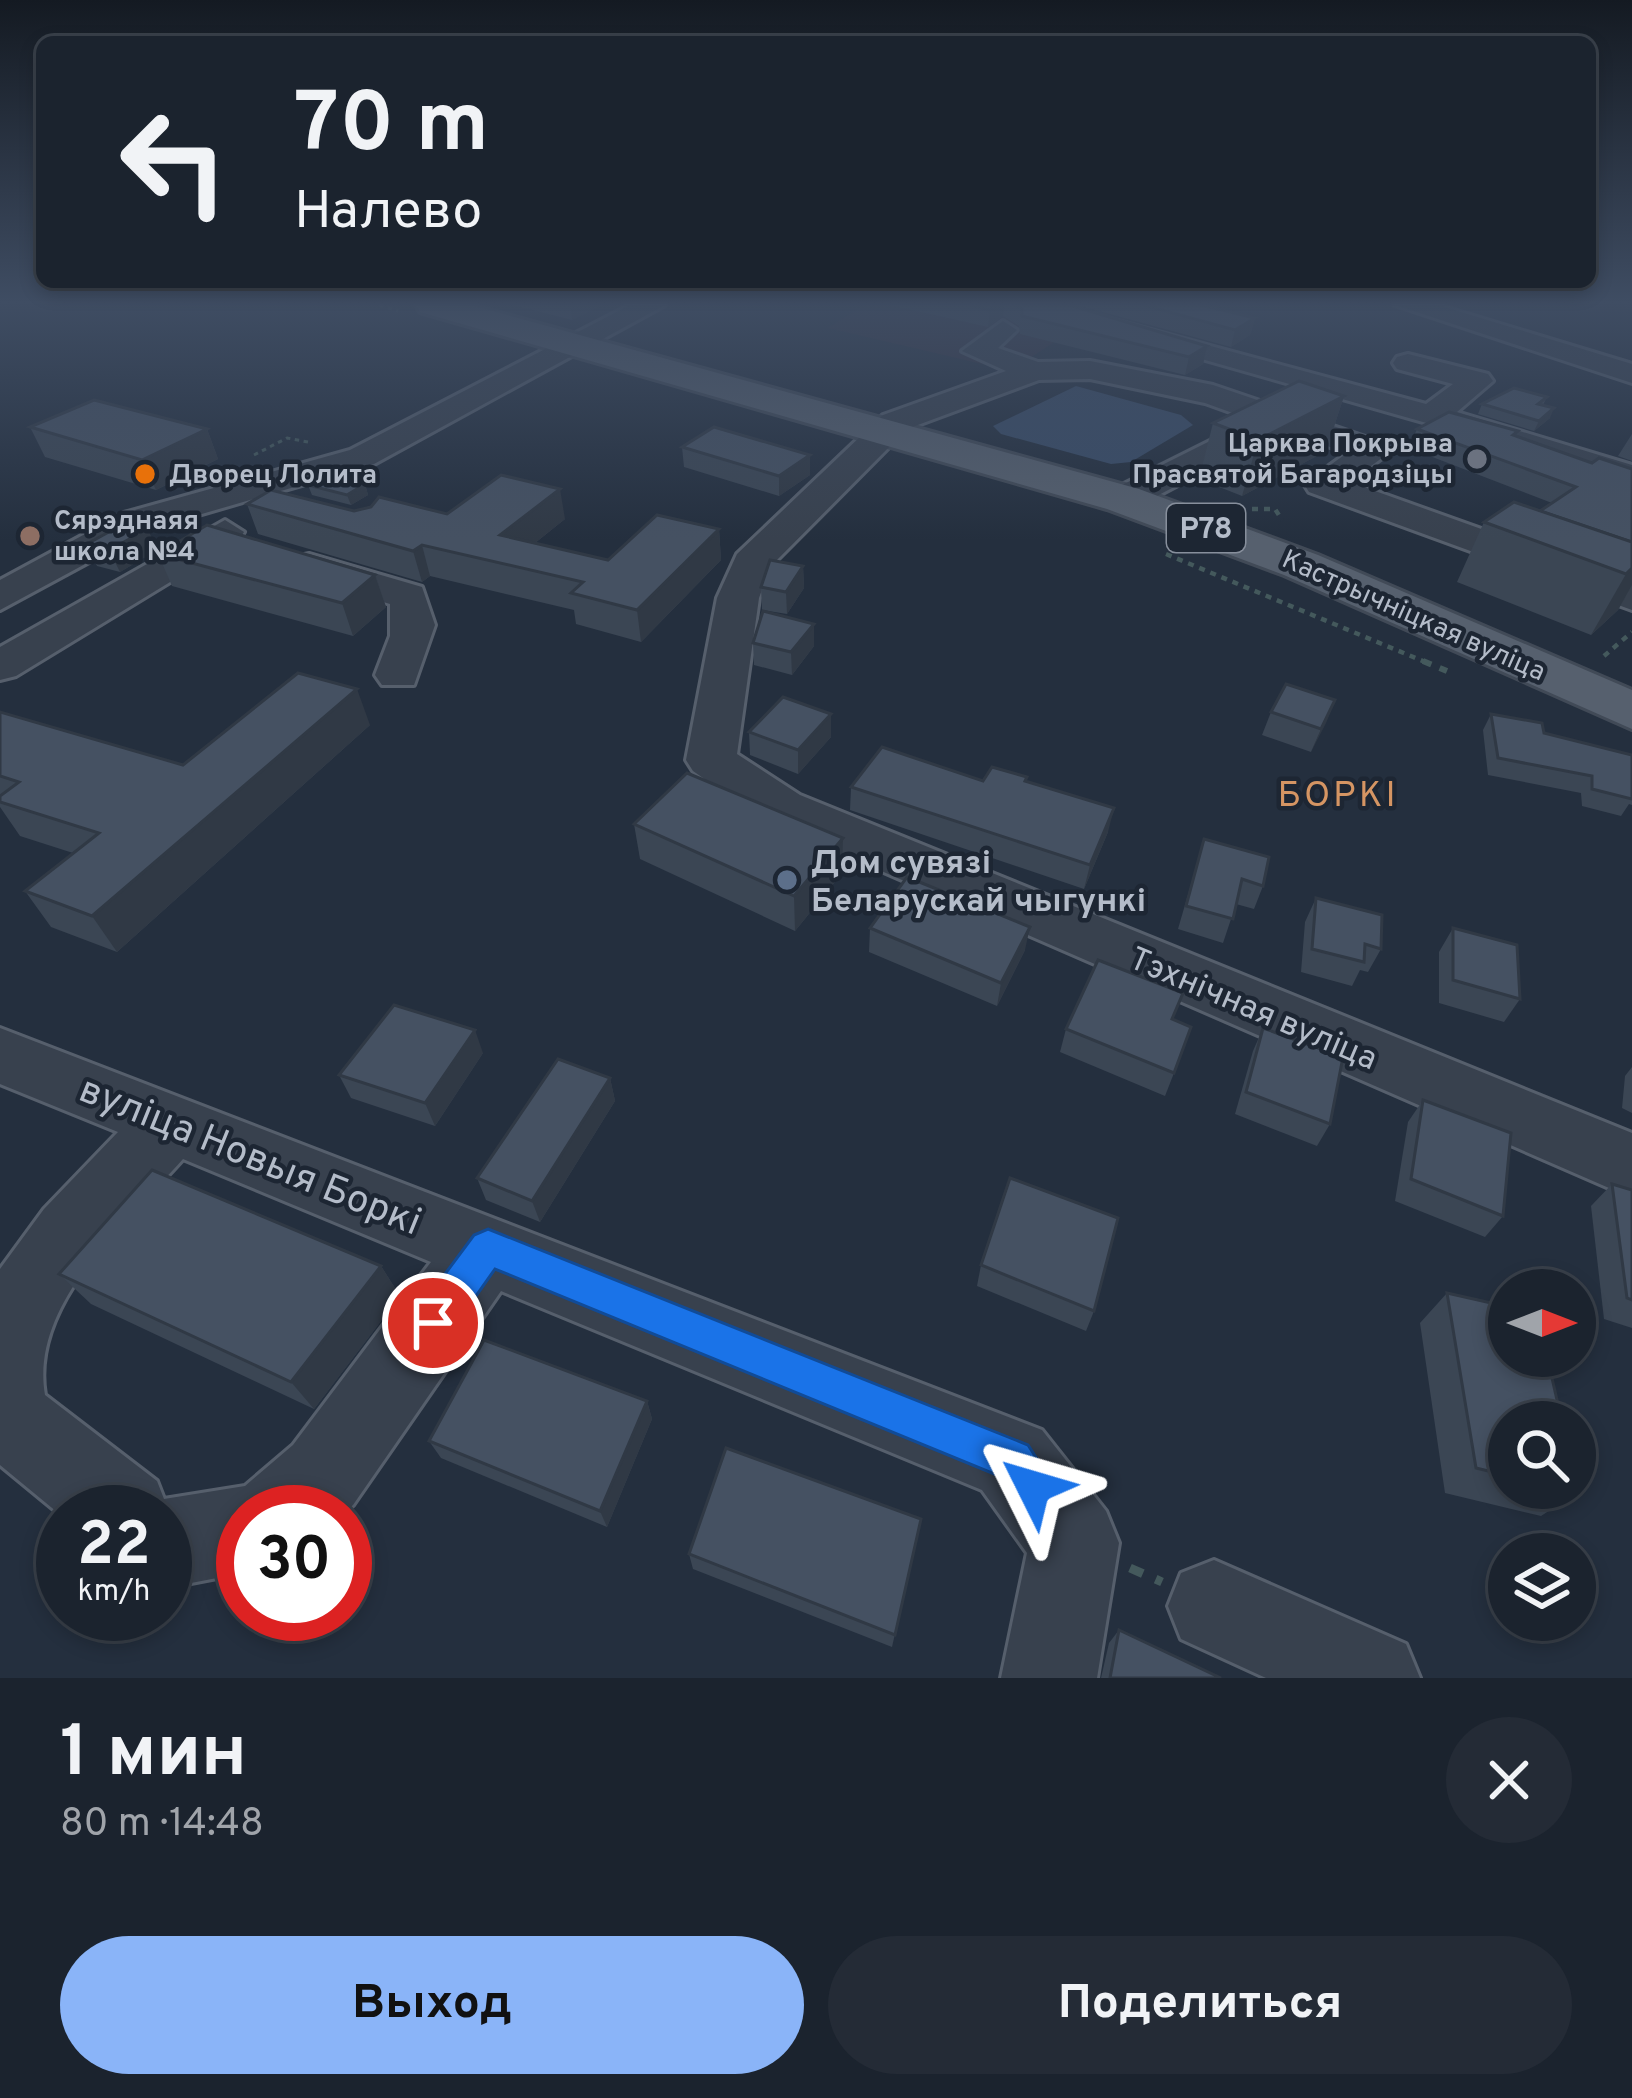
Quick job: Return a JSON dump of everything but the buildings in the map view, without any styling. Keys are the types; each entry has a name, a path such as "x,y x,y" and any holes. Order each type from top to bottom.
{"main road":[{"name":"Кастрычніцкая вуліца","path":"715,383 1123,499 1301,565 1632,711"}],"street":[{"path":"0,666 247,548 293,507 362,457 502,383"},
{"path":"883,431 895,422 1001,383"},
{"path":"1156,383 1214,395 1374,451 1322,484 1632,597"},
{"path":"1319,383 1543,446 1632,477"},
{"path":"1432,415 1474,383"},
{"path":"1123,499 1281,418 1329,386"},
{"path":"1543,446 1580,419"},
{"name":"Тэхнічная вуліца","path":"883,431 751,563 738,598 711,760 781,807 1632,1166"},
{"path":"0,597 137,521 362,457"},
{"path":"247,548 407,596 415,609 410,647 398,675"},
{"name":"вуліца Новыя Боркі","path":"0,1055 1012,1460 1074,1543"},
{"path":"92,1485 9,1420 2,1369 18,1310 45,1265 172,1123"},
{"path":"311,1485 323,1475 488,1247"},
{"path":"1049,1678 1074,1543"},
{"path":"1214,1606 1372,1678"}],"path":[{"path":"1148,547 1460,676"},
{"path":"1602,658 1632,632"},
{"path":"1074,1543 1214,1606"}],"water":[{"path":"1076,386 1181,415 1193,425 1131,462 1111,464 1001,434 993,426"}],"place":[{"name":"Царква Покрыва Прасвятой Багародзіцы","path":"1477,459"},
{"name":"Дворец Лолита","path":"145,474"},
{"name":"Сярэднаяя школа №4","path":"30,536"},
{"name":"Дом сувязі Беларускай чыгункі","path":"787,880"}],"district":[{"name":"БОРКІ","path":"1338,793"}],"route":[{"path":"433,1323 488,1247 1012,1460 1033,1487"}]}
